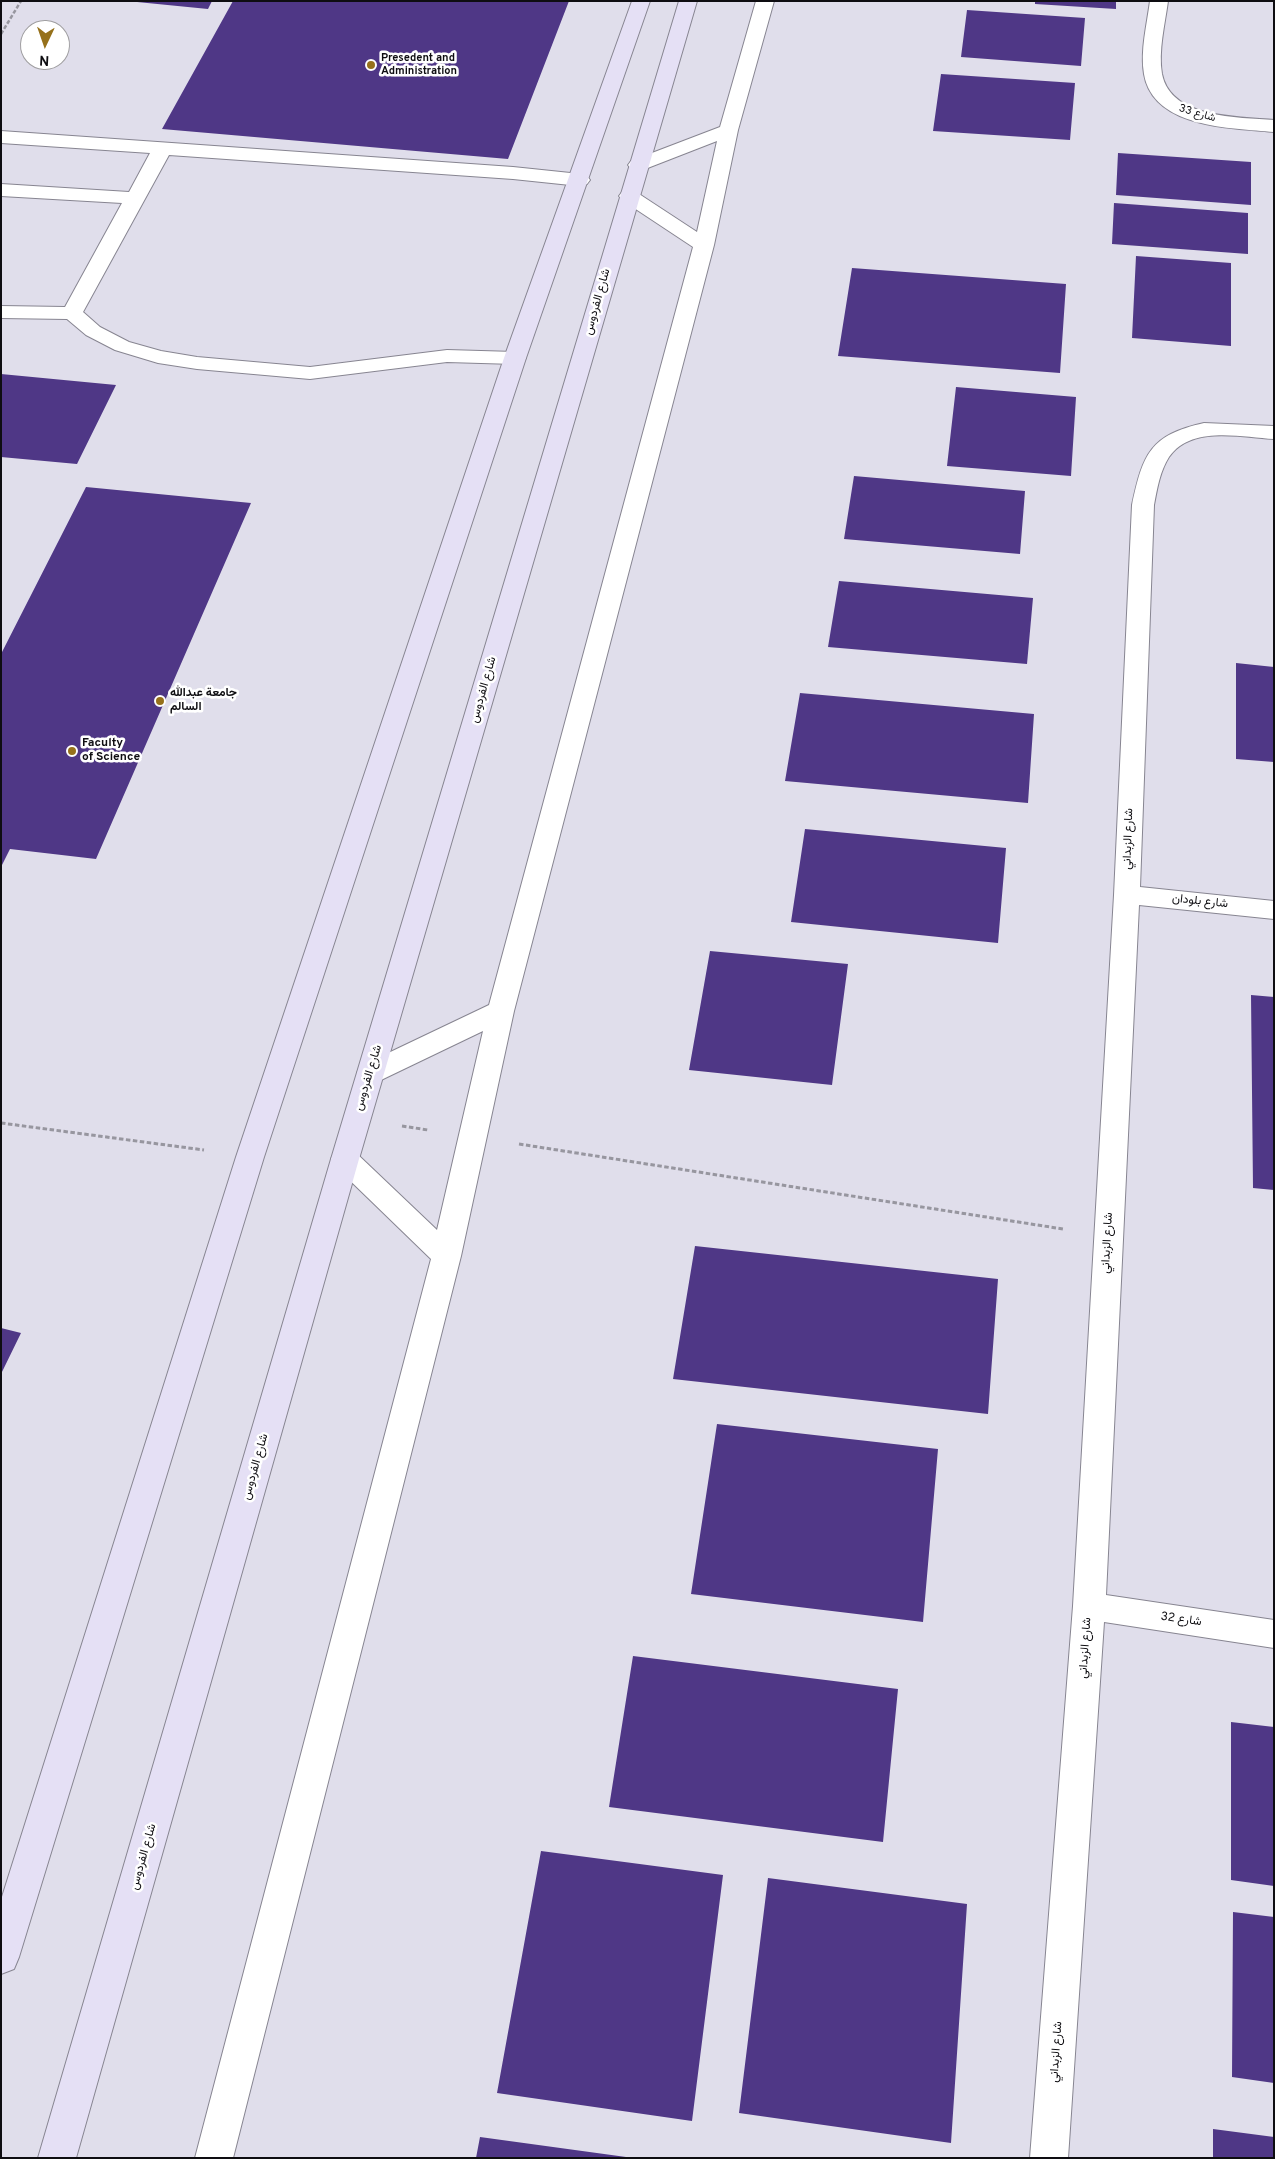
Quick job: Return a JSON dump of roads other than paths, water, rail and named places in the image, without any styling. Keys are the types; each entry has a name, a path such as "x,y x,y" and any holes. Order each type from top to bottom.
{"street":[{"path":"1,1957 250,1156 515,358 580,180 642,1"},
{"name":"شارع الفردوس","path":"57,2158 345,1159 688,1"},
{"path":"214,2158 446,1256 501,1011 704,245 729,130 764,1"},
{"name":"شارع 33","path":"1159,1 1153,74 1157,90 1163,98 1174,107 1205,118 1274,126"},
{"path":"638,165 729,130"},
{"path":"1,137 513,173 580,180"},
{"path":"72,313 162,149"},
{"path":"1,190 135,198"},
{"path":"630,196 704,245"},
{"path":"1,312 72,313 93,331 122,346 158,357 197,363 310,373 447,356 515,358"},
{"name":"شارع الزبداني","path":"1049,2158 1089,1606 1127,895 1145,489 1152,466 1162,450 1182,436 1208,428 1274,433"},
{"name":"شارع بلودان","path":"1127,895 1274,910"},
{"path":"371,1073 501,1011"},
{"path":"345,1159 446,1256"},
{"name":"شارع 32","path":"1089,1606 1274,1634"}],"place":[{"name":"Presedent and Administration","path":"371,65"},
{"name":"جامعة عبدالله السالم","path":"160,701"},
{"name":"Faculty of Science","path":"72,751"}]}
